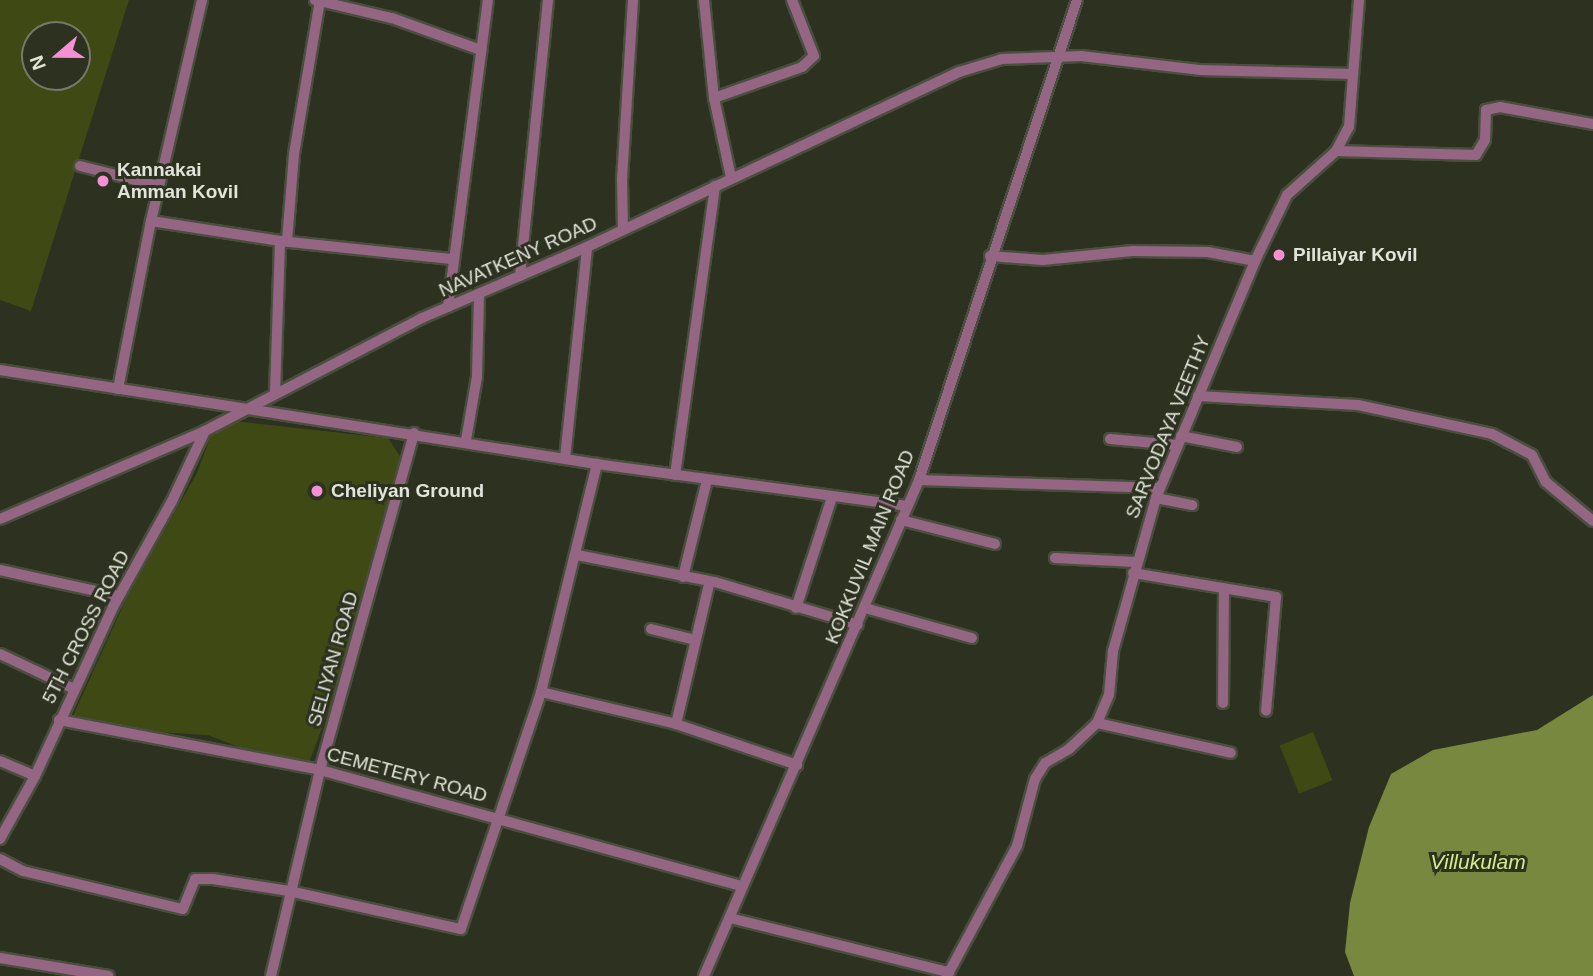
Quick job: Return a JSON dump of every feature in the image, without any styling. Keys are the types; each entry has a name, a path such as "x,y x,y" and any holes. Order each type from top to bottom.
{"street":[{"path":"118,388 151,221 202,0"},
{"path":"275,393 284,241 294,154 318,0 392,18 481,50"},
{"path":"448,307 451,259 488,0"},
{"path":"520,276 548,0"},
{"path":"623,229 622,180 634,0"},
{"path":"704,0 714,98 732,177"},
{"path":"714,98 802,67 814,55 792,0"},
{"name":"KOKKUVIL MAIN ROAD","path":"704,976 919,481 990,256 1077,0"},
{"name":"SARVODAYA VEETHY","path":"948,974 1017,846 1035,779 1045,763 1069,749 1097,723 1110,695 1113,650 1157,493 1255,261 1287,195 1336,151 1349,127 1359,0"},
{"name":"NAVATKENY ROAD","path":"0,519 205,431 448,307 587,247 960,72 1002,59 1081,56 1202,70 1353,74"},
{"path":"1336,151 1476,155 1485,140 1486,110 1500,107 1593,124"},
{"path":"80,166 159,186"},
{"path":"675,475 715,186"},
{"path":"151,221 284,241 451,259"},
{"path":"565,458 587,247"},
{"path":"990,256 1043,260 1133,251 1208,252 1255,261"},
{"path":"466,440 477,377 479,294"},
{"path":"0,370 243,411 466,440 597,464 907,506"},
{"path":"1198,396 1358,405 1492,434 1532,455 1546,482 1593,521"},
{"name":"5TH CROSS ROAD","path":"0,839 35,776 118,596 172,501 205,431"},
{"name":"SELIYAN ROAD","path":"271,976 289,891 320,770 414,433"},
{"path":"1110,439 1179,441 1237,447"},
{"path":"0,859 23,871 183,909 195,879 289,891 461,929 501,818 541,692 578,555 597,464"},
{"path":"683,577 707,480"},
{"path":"919,481 1157,493 1192,505"},
{"path":"796,608 832,497"},
{"path":"901,520 995,544"},
{"path":"578,555 683,577 858,625"},
{"path":"1055,558 1136,562"},
{"path":"0,570 118,596"},
{"path":"1133,573 1276,597 1266,711"},
{"path":"676,724 709,584"},
{"path":"1223,703 1224,589"},
{"path":"865,607 972,638"},
{"path":"651,629 695,640"},
{"path":"0,654 74,689"},
{"path":"541,692 676,724 797,765"},
{"name":"CEMETERY ROAD","path":"59,720 320,770 501,818 741,887"},
{"path":"1097,723 1231,753"},
{"path":"0,761 35,776"},
{"path":"730,918 948,974"},
{"path":"0,958 109,976"}],"shaded area":[{"path":"0,0 129,0 31,311 0,300"},
{"path":"234,421 388,438 402,459 368,607 305,773 208,735 135,731 72,718 126,599 197,473 213,430"},
{"path":"1313,732 1332,780 1299,794 1280,745"}],"water":[{"name":"Villukulam","path":"1593,695 1593,976 1354,976 1345,952 1350,903 1369,827 1391,774 1433,750 1537,730"}],"place":[{"name":"Kannakai Amman Kovil","path":"103,181"},
{"name":"Pillaiyar Kovil","path":"1279,255"},
{"name":"Cheliyan Ground","path":"317,491"}]}
